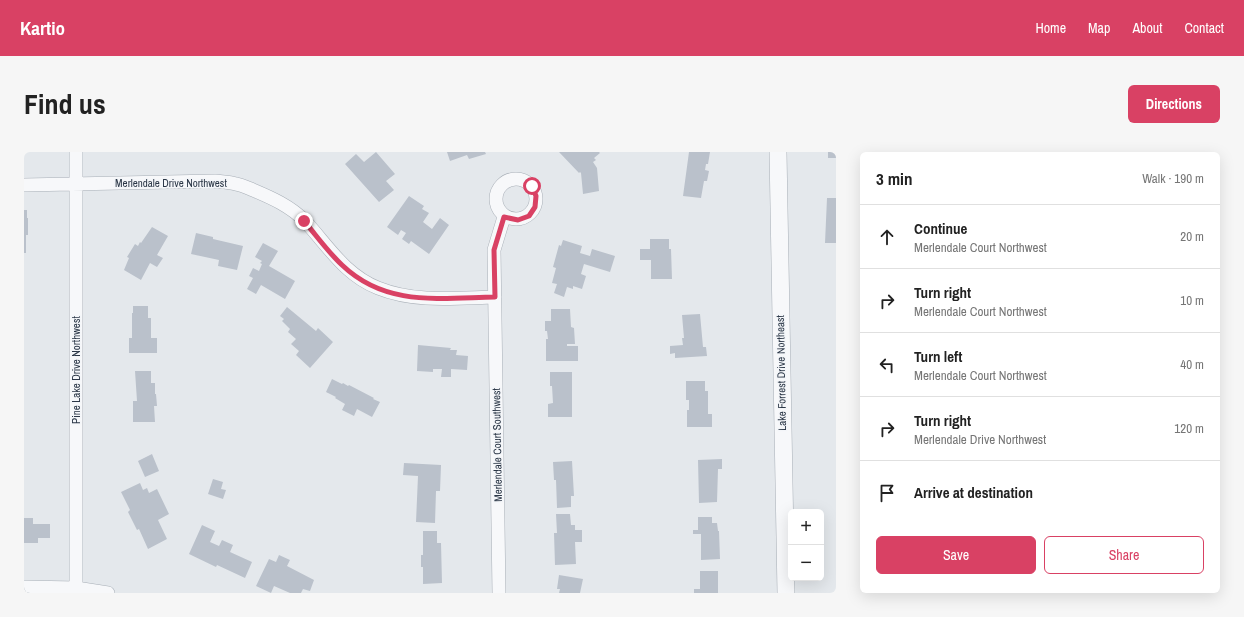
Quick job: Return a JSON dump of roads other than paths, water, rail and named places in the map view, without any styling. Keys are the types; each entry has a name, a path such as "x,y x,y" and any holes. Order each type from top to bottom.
{"street":[{"name":"Pine Lake Drive Northwest","path":"76,152 76,588"},
{"name":"Lake Forrest Drive Northeast","path":"778,152 786,593"},
{"name":"Merlendale Drive Northwest","path":"24,185 215,181 237,184 274,198 291,208 342,265 359,278 376,288 397,295 419,298 495,297"},
{"name":"Merlendale Court Southwest","path":"499,593 494,250 504,217"},
{"path":"24,587 76,588 108,593"}]}
